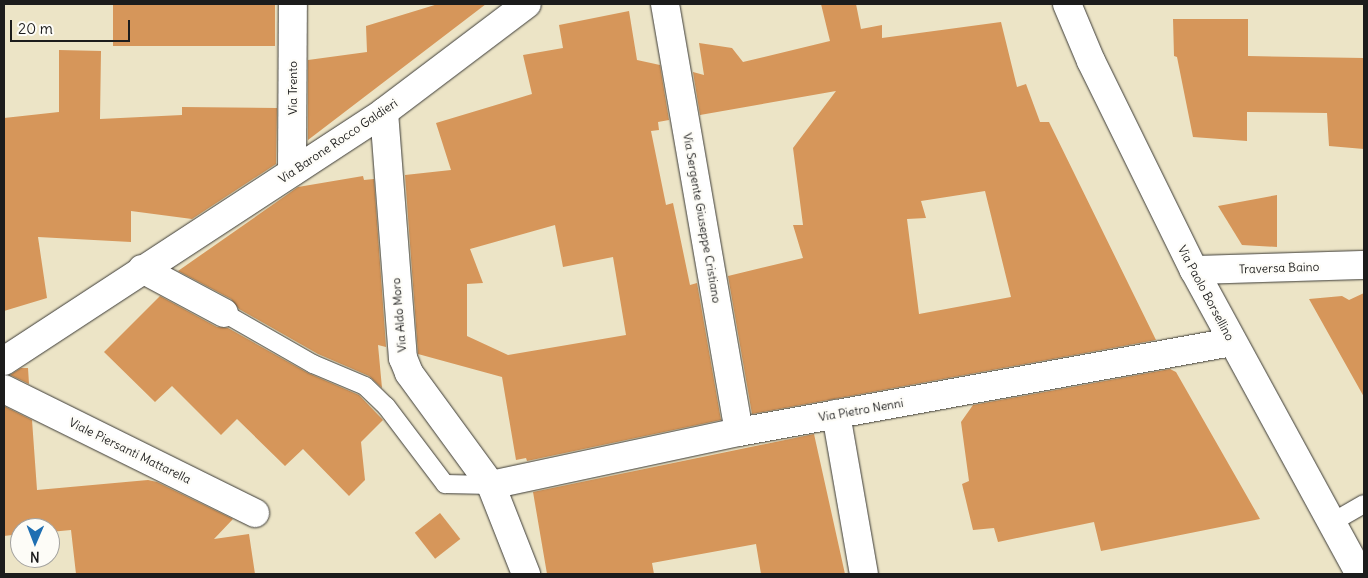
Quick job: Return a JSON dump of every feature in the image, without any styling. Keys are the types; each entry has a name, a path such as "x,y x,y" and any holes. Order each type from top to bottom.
{"street":[{"name":"Via Trento","path":"292,172 293,4"},
{"name":"Via Barone Rocco Galdieri","path":"4,361 384,112 527,4"},
{"name":"Via Sergente Giuseppe Cristiano","path":"665,4 739,432"},
{"name":"Via Paolo Borsellino","path":"1067,4 1091,61 1194,270 1360,574"},
{"name":"Via Aldo Moro","path":"384,112 403,358 409,373 491,485 526,574"},
{"name":"Traversa Baino","path":"1194,270 1364,265"},
{"path":"142,269 224,314"},
{"name":"Via Pietro Nenni","path":"491,485 739,432 1232,342"},
{"name":"Viale Piersanti Mattarella","path":"4,389 256,513"},
{"path":"836,414 864,574"}],"lane":[{"path":"224,314 313,364 365,386 386,406 446,484 491,485"},
{"path":"1331,523 1364,504"}],"building":[{"path":"113,4 275,4 275,46 113,46"},
{"path":"438,4 486,4 308,140 308,60 367,52 366,26"},
{"path":"821,4 856,4 861,29 882,25 882,38 1001,22 1017,87 1026,84 1040,122 1049,122 1156,340 752,414 728,276 803,258 793,225 803,225 793,148 836,91 700,115 693,72 704,75 699,43 732,48 743,62 830,41","holes":["985,191 1011,297 919,314 907,219 926,218 921,201"]},
{"path":"629,11 637,60 660,65 669,120 658,122 659,130 651,131 666,205 673,203 690,285 697,283 721,420 527,461 526,458 516,460 502,377 418,354 405,175 451,170 436,123 532,94 523,55 563,48 559,25","holes":["555,225 563,267 613,257 626,335 508,355 467,336 467,284 483,283 470,249"]},
{"path":"1173,19 1248,19 1248,56 1364,58 1364,149 1329,146 1327,113 1247,112 1247,141 1193,137 1177,57 1174,56"},
{"path":"59,50 101,51 100,119 182,115 182,107 277,108 276,164 192,219 131,211 131,242 38,237 47,298 4,311 4,118 59,112"},
{"path":"363,176 364,180 374,179 386,347 378,345 382,388 369,376 318,354 239,309 231,299 178,271 298,187"},
{"path":"1277,195 1277,247 1242,245 1218,206"},
{"path":"1364,293 1364,397 1309,299 1342,296 1349,300"},
{"path":"160,296 217,327 228,328 308,373 359,395 383,420 361,442 365,480 349,496 303,449 285,466 237,419 221,435 172,386 155,402 104,352"},
{"path":"21,368 28,368 29,384 10,375"},
{"path":"1170,369 1176,372 1260,519 1101,551 1094,522 998,542 994,528 973,530 962,484 969,481 961,422 973,405"},
{"path":"4,406 32,420 37,490 148,480 157,482 233,519 214,539 249,534 255,574 76,574 71,530 60,531 60,518 10,518 10,535 4,536"},
{"path":"814,434 845,574 761,574 756,544 652,563 654,574 547,574 533,492"},
{"path":"440,513 460,539 435,559 415,533"}]}
